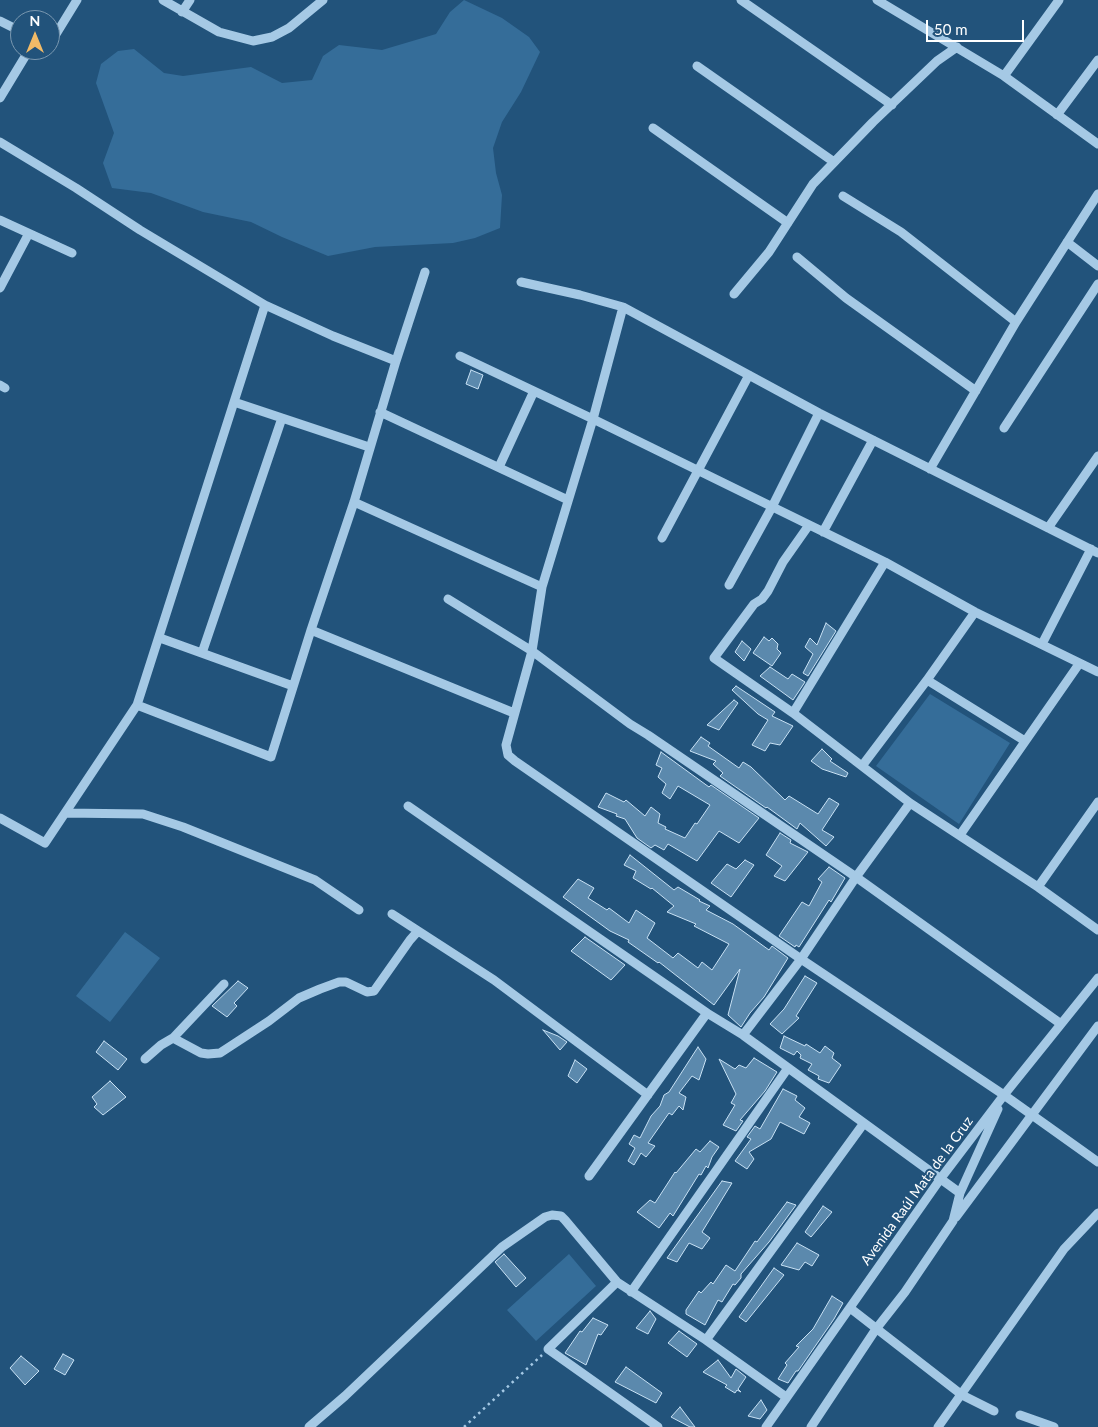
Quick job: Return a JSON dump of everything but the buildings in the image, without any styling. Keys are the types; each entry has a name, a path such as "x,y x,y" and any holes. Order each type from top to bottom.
{"street":[{"path":"60,27 76,0"},
{"path":"162,0 219,32 253,41 272,37 289,28 323,0"},
{"path":"182,12 190,0"},
{"path":"741,0 892,105"},
{"path":"877,0 1004,76 1098,144"},
{"path":"1004,76 1059,0"},
{"path":"734,294 769,252 813,184 873,122 937,61 957,47"},
{"path":"0,98 23,60"},
{"path":"1057,114 1098,60"},
{"path":"697,66 834,162"},
{"path":"652,128 788,223"},
{"path":"0,142 140,230 265,304 333,336 396,360"},
{"path":"930,469 1016,322 1098,194"},
{"path":"844,196 900,232 1016,322"},
{"path":"0,220 72,254"},
{"path":"0,288 28,234"},
{"path":"1068,242 1098,266"},
{"path":"798,257 846,298 976,391"},
{"path":"137,706 271,757 354,502 369,447 425,272"},
{"path":"521,282 580,295 622,307 819,413 1095,551 1042,644"},
{"path":"1004,428 1098,284"},
{"path":"0,818 44,843 137,706 265,304"},
{"path":"622,307 592,419 542,587 532,651 506,745 508,755 801,959 1004,1095 1098,1162"},
{"path":"460,356 885,562 975,612 1098,672"},
{"path":"662,538 749,375"},
{"path":"499,467 534,391"},
{"path":"234,402 369,447"},
{"path":"380,412 568,500"},
{"path":"729,585 772,507 819,413"},
{"path":"202,653 282,418"},
{"path":"823,532 873,440"},
{"path":"1048,528 1098,456"},
{"path":"354,502 542,587"},
{"path":"809,525 784,562 768,591 762,599 754,604 714,658 793,713 910,803 1038,887 1098,930"},
{"path":"793,713 885,562"},
{"path":"448,599 532,651 630,724 856,877 1061,1024"},
{"path":"862,766 927,680 975,612"},
{"path":"311,630 514,713"},
{"path":"160,638 293,686"},
{"path":"960,835 1079,664"},
{"path":"927,680 1025,741"},
{"path":"1038,887 1098,802"},
{"path":"743,1035 801,959 856,877 910,803"},
{"path":"408,806 707,1013 743,1035 960,1193"},
{"path":"65,813 143,814 183,827 315,880 360,910"},
{"path":"392,914 494,980 648,1095"},
{"path":"173,1038 201,1052 208,1054 220,1053 269,1021 298,998 320,988 339,982 346,982 367,992 374,991 418,931"},
{"name":"Avenida Raúl Mata de la Cruz","path":"766,1427 941,1178 1004,1095 1098,978"},
{"path":"144,1059 173,1038 224,984"},
{"path":"589,1176 707,1013"},
{"path":"811,1427 876,1328 905,1292 953,1221 1098,1026"},
{"path":"631,1292 788,1068"},
{"path":"953,1221 960,1193 1004,1095"},
{"path":"706,1340 864,1123"},
{"path":"938,1427 1064,1250 1098,1213"},
{"path":"309,1427 345,1396 502,1248 545,1217 552,1215 561,1216 617,1282 706,1340 786,1397"},
{"path":"617,1282 548,1349 655,1426"},
{"path":"850,1308 962,1395 994,1411"},
{"path":"1020,1415 1054,1427"}],"path":[{"path":"464,1427 548,1349"}],"shaded area":[{"path":"464,0 502,18 529,37 540,52 521,92 502,122 493,148 496,173 502,195 500,228 475,238 453,243 375,247 328,256 251,222 203,212 151,193 112,188 103,163 114,133 96,83 101,64 118,51 134,49 164,73 183,76 251,67 282,83 312,80 323,56 339,45 382,50 436,34 450,12"},
{"path":"930,694 1010,743 959,824 876,766"},
{"path":"125,932 160,958 110,1022 76,996"},
{"path":"569,1254 596,1286 536,1341 507,1310"}]}
